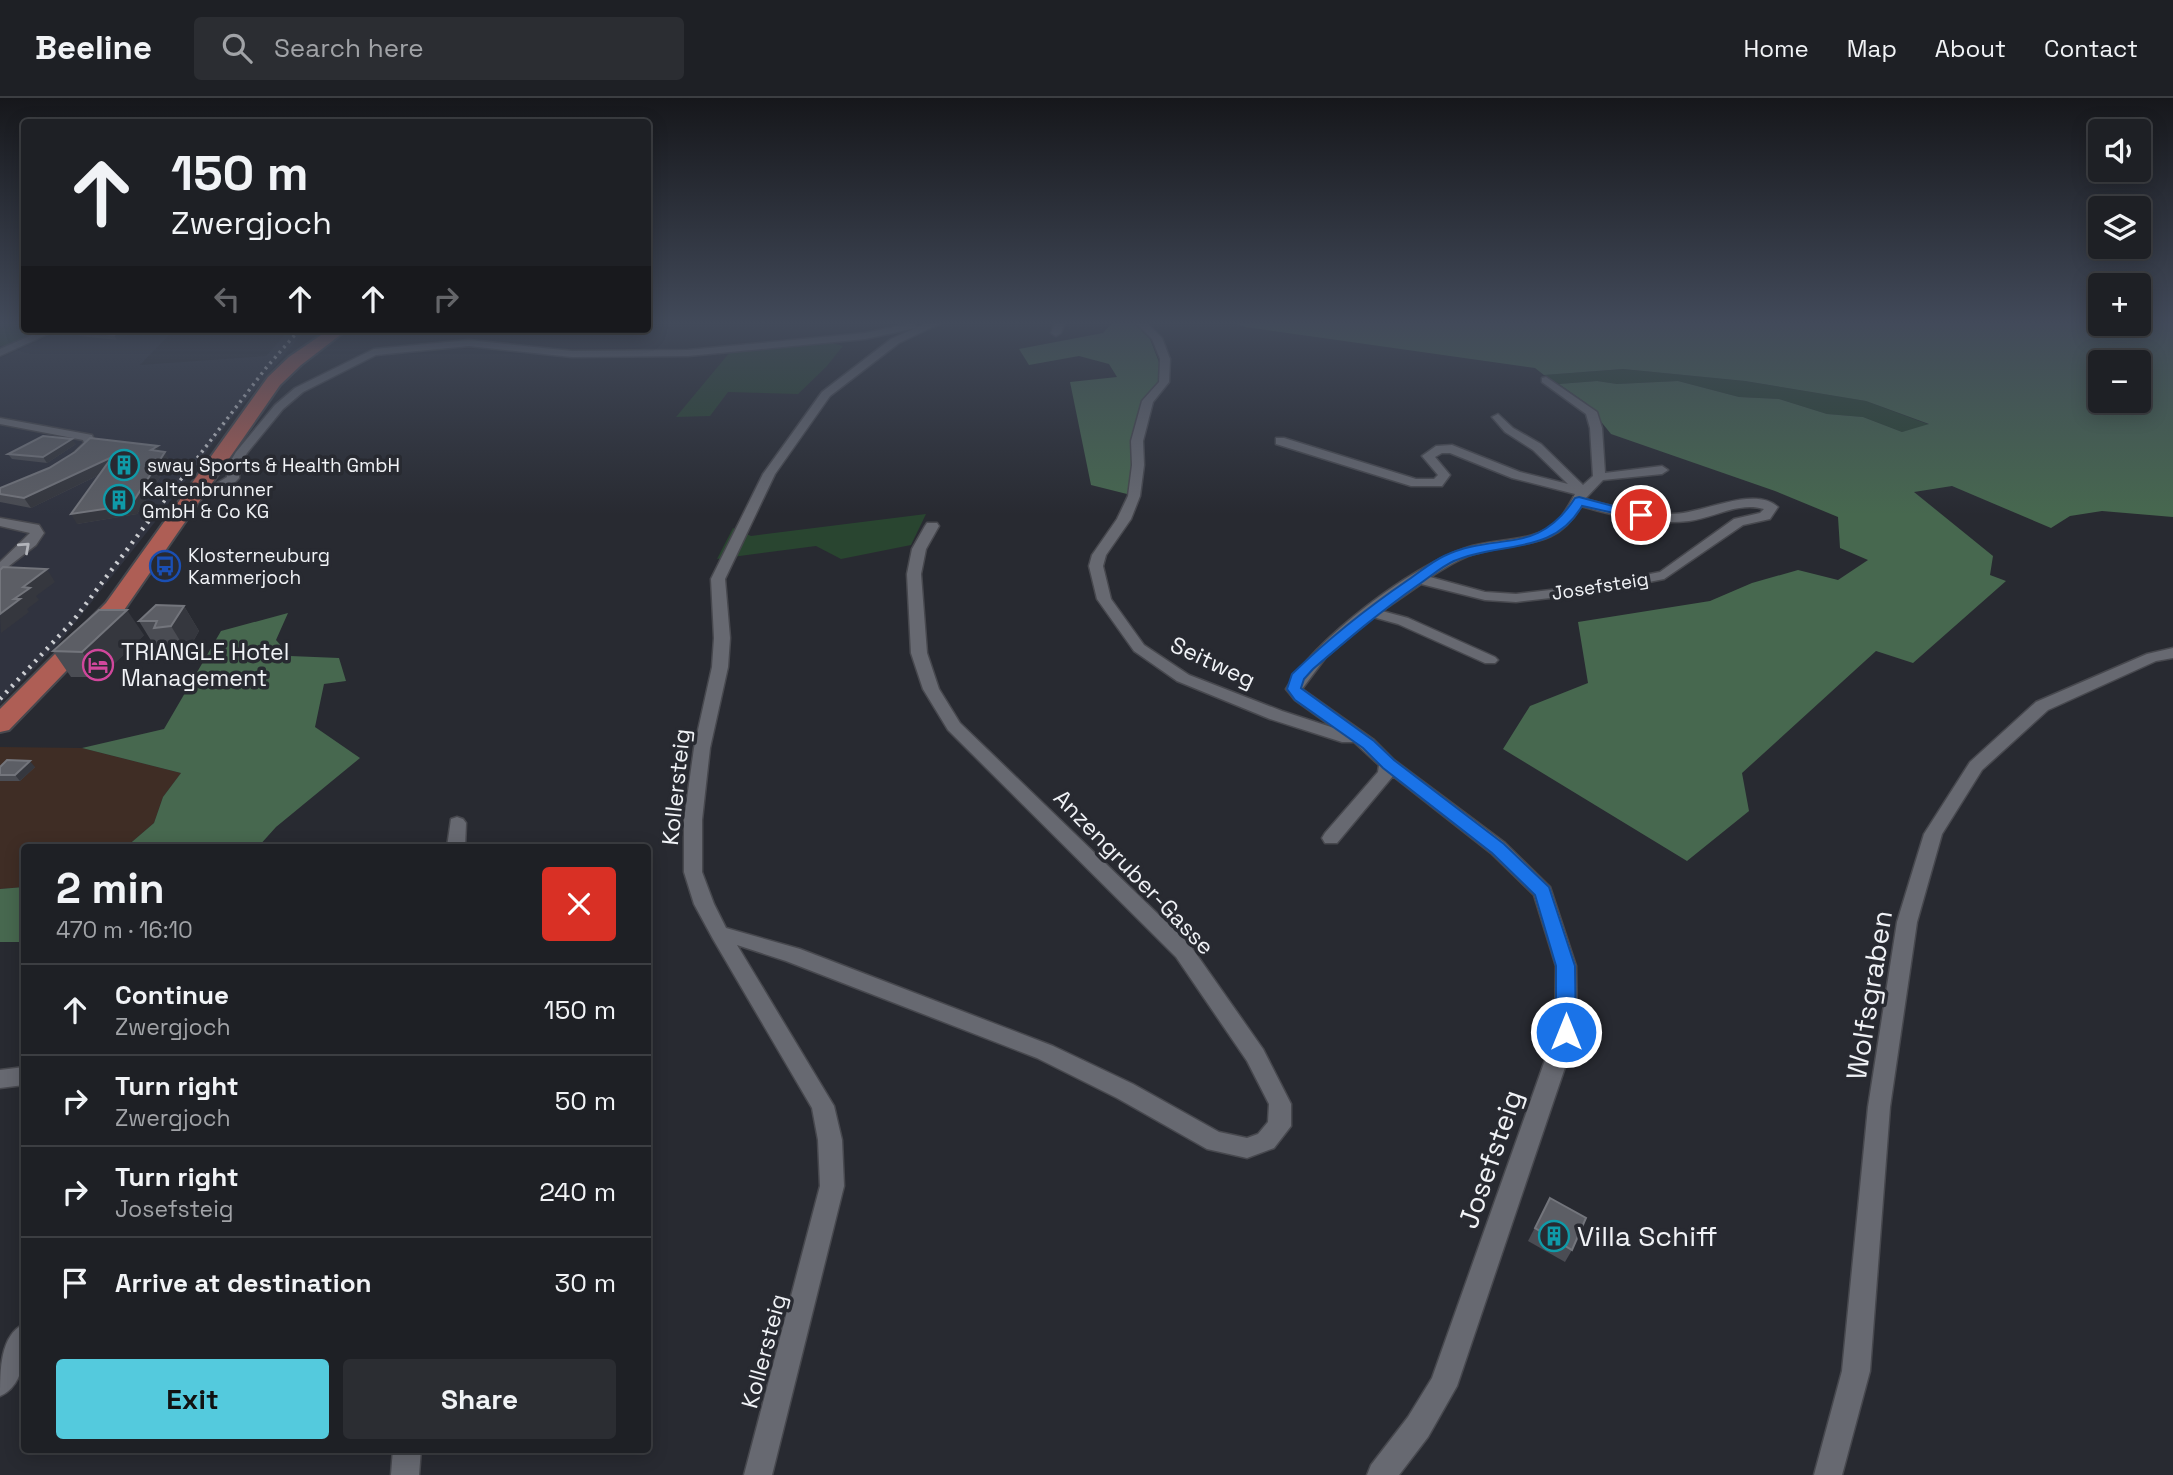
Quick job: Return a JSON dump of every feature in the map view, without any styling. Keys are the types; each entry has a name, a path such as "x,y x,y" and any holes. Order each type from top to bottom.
{"main road":[{"path":"0,724 114,608 270,386"}],"street":[{"path":"191,496 214,490 233,478 233,467 252,439 260,434 279,407 306,386"},
{"name":"Kollersteig","path":"758,1475 832,1186 830,1140 823,1106 704,904 693,872 693,820 702,748 720,667 722,638 718,579 769,474 826,394 836,386"},
{"name":"Seitweg","path":"1160,386 1147,401 1136,441 1138,465 1134,496 1124,519 1099,555 1096,566 1104,600 1139,648 1183,678 1276,715 1340,734 1382,759"},
{"path":"1555,386 1591,412 1596,428 1599,477"},
{"path":"1498,417 1509,430 1536,447 1581,496"},
{"path":"0,421 73,433 90,439 90,444 85,449 68,460"},
{"path":"1280,441 1415,483 1438,483 1444,475 1428,456 1440,449 1452,449 1516,475 1581,496"},
{"path":"1331,838 1386,773 1382,759 1368,744 1301,697 1294,689 1297,677 1371,612 1447,560 1474,550 1519,543 1553,532 1569,517 1581,496 1599,477 1662,470"},
{"name":"Josefsteig","path":"1420,579 1485,596 1516,598 1594,589 1664,575 1739,522 1765,516 1772,507 1751,502 1689,517 1657,517 1625,513 1581,496"},
{"path":"0,522 37,530 35,537 0,569"},
{"name":"Anzengruber-Gasse","path":"720,934 742,937 793,955 1045,1052 1125,1091 1215,1142 1247,1148 1266,1141 1279,1126 1280,1104 1255,1055 1183,951 954,726 931,690 919,653 914,574 919,549 932,526"},
{"path":"1371,612 1403,621 1490,660"},
{"name":"Wolfsgraben","path":"1828,1475 1856,1371 1879,1107 1907,922 1933,834 1976,766 2042,706 2152,657 2173,653"},
{"name":"Josefsteig","path":"1381,1475 1418,1427 1443,1386 1566,1032 1566,966 1543,892 1498,848 1382,759"},
{"path":"456,844 457,823"},
{"path":"0,1079 21,1076"},
{"path":"0,1382 21,1343"},
{"path":"405,1475 407,1453"}],"shaded area":[{"path":"0,386 258,386 60,642 0,704"},
{"path":"0,747 82,748 181,773 163,797 154,823 130,844 21,844 21,887 0,889"}],"green space":[{"path":"702,386 806,386 798,394 728,392 710,416 676,417"},
{"path":"1071,386 1160,386 1150,398 1137,443 1135,496 1091,485"},
{"path":"1562,386 1698,386 1739,397 1779,399 1827,414 1863,417 1902,432 1929,424 1866,401 1777,386 2088,386 2088,413 2151,413 2151,386 2173,386 2173,517 2102,511 2070,516 2051,528 1952,486 1914,492 1993,556 1990,575 2006,581 1913,663 1876,651 1742,773 1749,811 1687,861 1503,749 1530,706 1588,683 1578,622 1710,601 1752,583 1798,570 1838,580 1868,560 1840,548 1838,517 1775,491 1611,434 1586,403"},
{"path":"1698,386 1777,386 1866,401 1930,425 1902,432 1863,417 1827,414 1779,399 1739,397"},
{"path":"926,514 911,545 841,559 816,546 717,559 733,528 751,536"},
{"path":"288,613 276,640 290,656 339,658 346,681 324,684 315,727 360,758 276,827 261,844 130,844 154,823 163,797 181,773 82,748 164,729 221,631"},
{"path":"21,887 21,942 0,942 0,889"}],"building":[{"path":"43,436 72,439 43,457 8,454"},
{"path":"90,438 158,446 151,450 165,452 131,505 71,514 112,457 24,498 0,494 0,488 49,468 75,452"},
{"path":"3,567 47,569 23,587 30,588 14,599 20,599 0,614 0,570"},
{"path":"156,605 184,606 171,626 154,628 157,621 139,621"},
{"path":"99,610 127,610 82,652 53,651"},
{"path":"7,760 30,761 15,775 0,775 0,767"},
{"path":"1550,1198 1586,1218 1572,1250 1535,1228"}],"railway":[{"path":"159,508 252,386"},
{"path":"0,699 73,621 160,506"}],"place":[{"name":"sway Sports & Health GmbH","path":"124,465"},
{"name":"Kaltenbrunner GmbH & Co KG","path":"119,500"},
{"name":"Klosterneuburg Kammerjoch","path":"165,566"},
{"name":"TRIANGLE Hotel Management","path":"98,665"},
{"name":"Villa Schiff","path":"1554,1236"}],"route":[{"path":"1566,1032 1566,966 1543,892 1498,848 1388,764 1368,744 1301,697 1294,689 1297,677 1371,612 1447,560 1474,550 1519,543 1553,532 1569,517 1579,501 1603,509 1641,515"}]}
